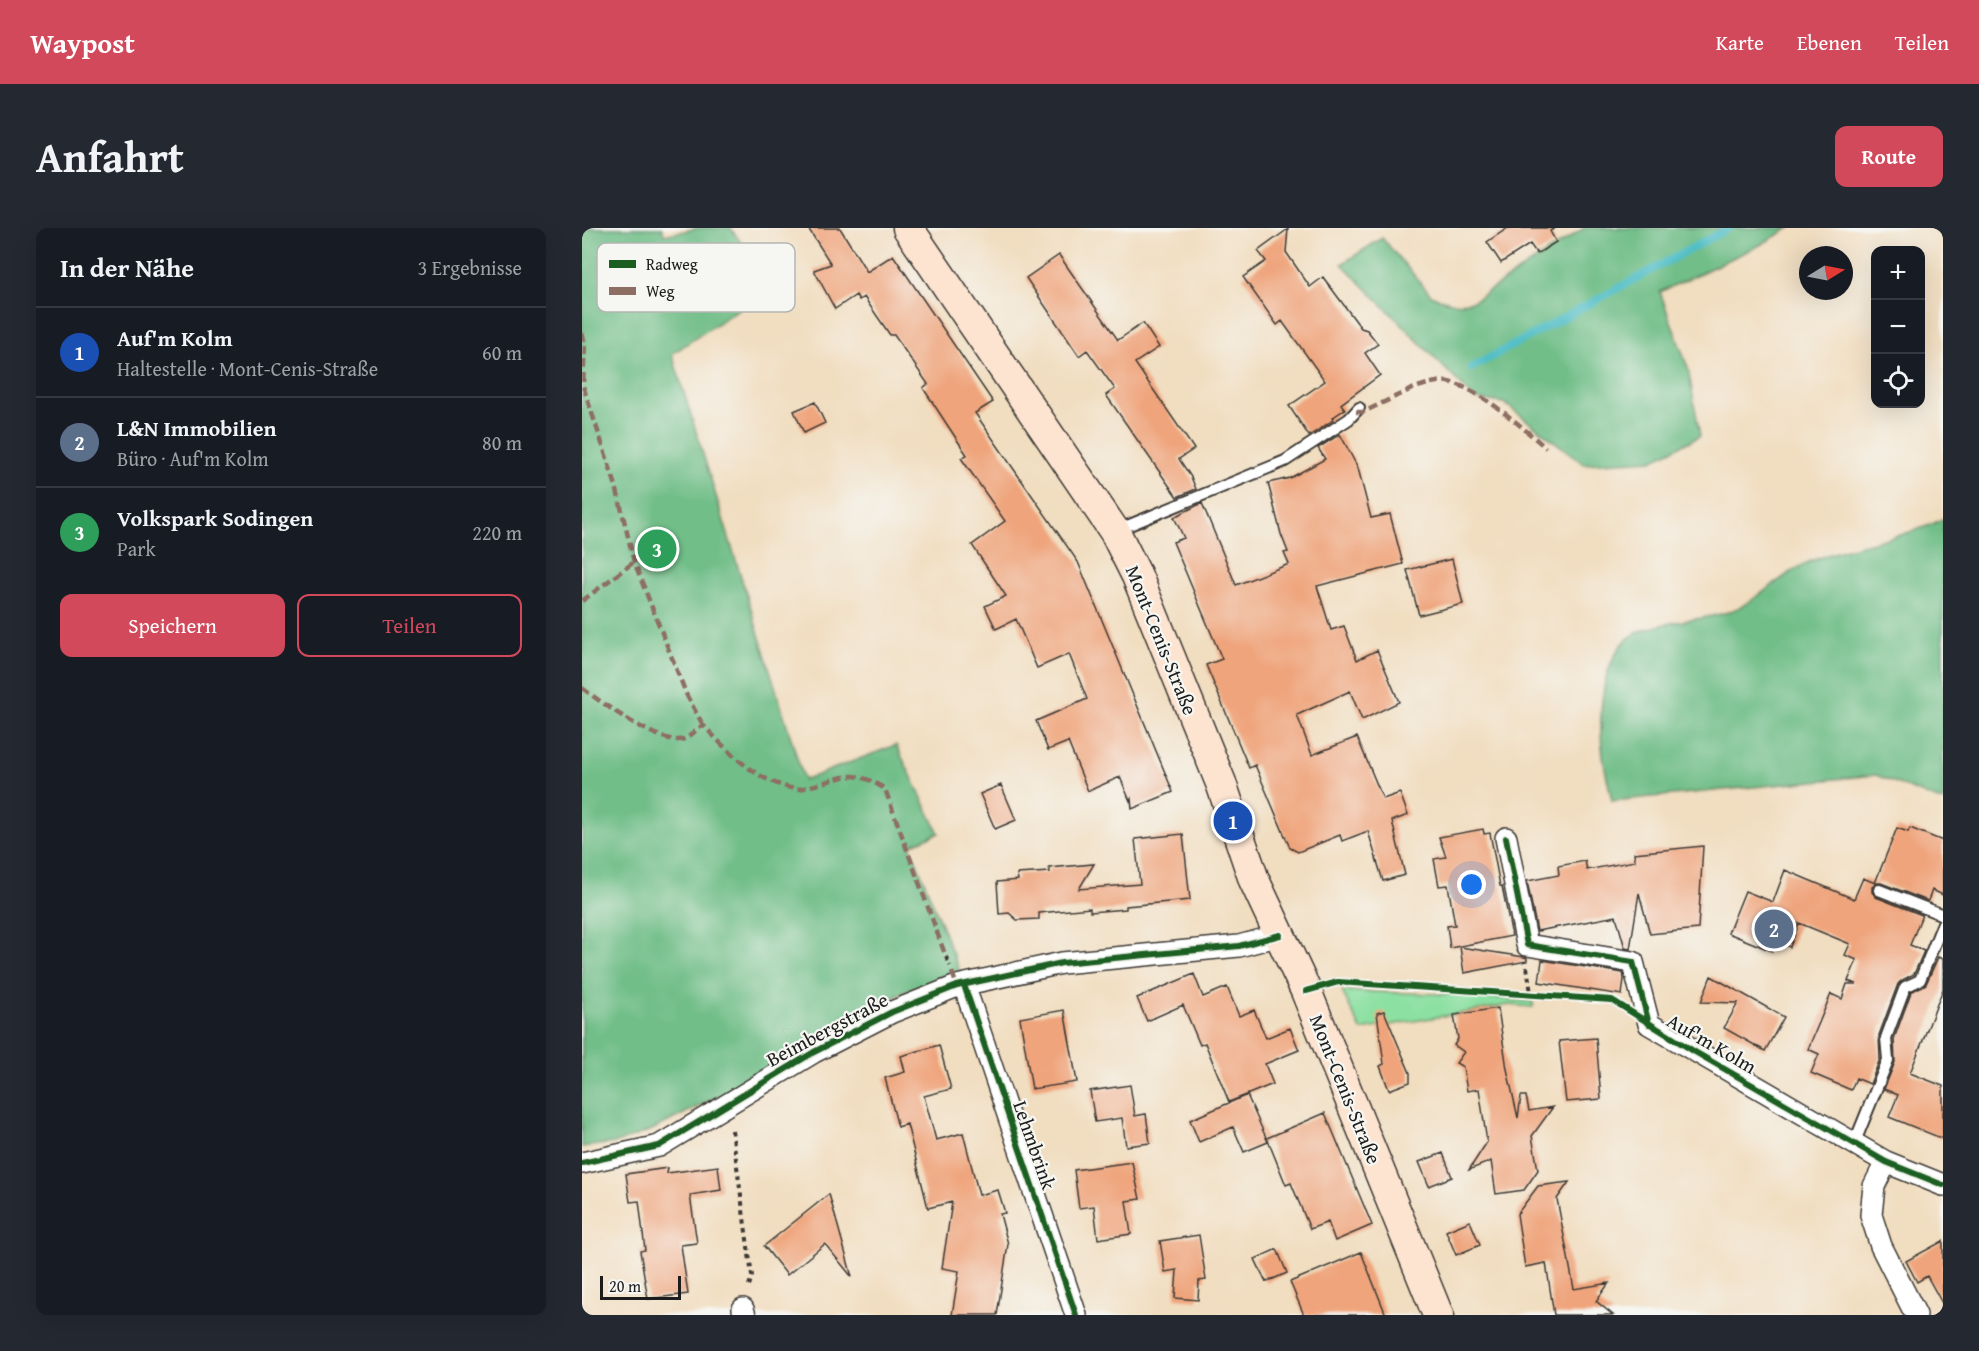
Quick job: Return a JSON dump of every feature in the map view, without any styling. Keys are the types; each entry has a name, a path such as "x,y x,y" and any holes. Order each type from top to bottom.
{"main road":[{"name":"Mont-Cenis-Straße","path":"908,228 1115,532 1137,576 1221,783 1254,880 1306,992 1438,1315"}],"street":[{"name":"Auf'm Kolm","path":"1506,838 1527,945 1633,962 1649,1024 1886,1162 1943,1185"},
{"name":"Beimbergstraße","path":"582,1163 659,1146 814,1052 892,1012 963,985 1062,963 1239,946 1280,935"},
{"name":"Lehmbrink","path":"963,985 1076,1315"},
{"path":"1886,1162 1874,1186 1871,1215 1881,1246 1916,1315"}],"lane":[{"path":"1115,532 1285,461 1349,419 1359,408"},
{"path":"1879,890 1943,915"},
{"path":"1854,1144 1888,1060 1886,1038 1905,987 1920,980 1943,923"}],"path":[{"path":"1530,981 1531,993"},
{"path":"728,1103 752,1276"}],"green space":[{"path":"582,228 662,228 664,235 699,228 731,228 741,243 597,243 597,312 734,312 672,354 804,780 896,745 939,833 910,845 959,970 902,993 719,1096 652,1130 616,1143 582,1147"},
{"path":"1584,228 1790,228 1760,245 1660,292 1688,368 1700,436 1652,460 1584,464 1504,403 1475,399 1342,264 1382,238 1431,295 1447,301 1463,303 1475,300"},
{"path":"1943,519 1943,802 1876,775 1612,801 1601,741 1602,705 1609,669 1616,653 1626,641 1650,628 1728,612 1748,602 1809,562 1842,550 1910,532"},
{"path":"1342,991 1468,995 1533,1002 1533,1007 1509,1005 1361,1030"}],"building":[{"path":"808,228 840,228 867,272 893,255 993,402 975,413 1078,562 1173,792 1132,809 1131,799 1130,801 1120,777 1088,791 1068,742 1048,750 1036,721 1087,699 1069,654 1037,668 1016,619 996,629 985,606 1006,596 972,545 1005,521 961,458 967,455 923,388 928,384 864,297 859,300 856,295 835,309 814,270 831,264"},
{"path":"1508,228 1555,228 1550,231 1556,242 1537,254 1530,244 1501,263 1487,242"},
{"path":"1288,229 1286,252 1310,287 1323,277 1361,328 1367,330 1378,344 1365,353 1380,375 1341,404 1345,409 1332,418 1333,420 1309,436 1289,406 1325,381 1282,321 1277,325 1243,277 1266,261 1258,251"},
{"path":"1059,255 1118,340 1143,323 1159,347 1135,363 1194,449 1179,459 1196,489 1177,497 1106,395 1115,389 1087,350 1079,356 1026,278"},
{"path":"815,402 825,423 804,433 794,411"},
{"path":"1340,434 1358,468 1371,518 1390,514 1403,564 1317,586 1331,630 1344,626 1357,660 1377,650 1399,702 1362,720 1350,691 1297,715 1312,755 1357,737 1383,799 1400,793 1408,815 1392,821 1405,875 1383,881 1368,831 1342,841 1340,835 1298,852 1290,848 1255,765 1249,768 1206,665 1222,659 1173,542 1184,538 1174,517 1202,503 1236,585 1289,564 1284,553 1288,552 1268,483 1290,478 1325,459 1318,448"},
{"path":"1452,559 1463,604 1419,615 1407,570"},
{"path":"1001,785 1016,820 995,829 980,794"},
{"path":"1897,828 1908,832 1910,828 1943,841 1943,895 1932,890 1928,901 1881,883 1872,887 1872,892 1876,897 1922,915 1910,945 1924,951 1914,974 1898,984 1879,1035 1880,1059 1870,1084 1856,1078 1851,1090 1811,1073 1819,1054 1808,1049 1831,994 1842,999 1847,984 1856,984 1848,981 1857,960 1845,955 1850,944 1799,923 1790,947 1775,941 1772,951 1728,933 1745,891 1773,902 1785,870 1854,899 1863,878 1875,883"},
{"path":"1483,829 1484,834 1490,833 1512,936 1450,948 1447,926 1455,925 1448,885 1439,886 1434,859 1446,857 1439,837"},
{"path":"1183,834 1190,900 1126,906 1126,909 1090,912 1090,908 1039,913 1039,919 1017,920 1009,913 999,914 997,882 1018,880 1017,874 1050,872 1049,868 1094,864 1079,889 1140,884 1135,839"},
{"path":"1703,846 1698,929 1650,934 1639,893 1630,949 1625,948 1616,916 1537,931 1527,881 1559,875 1558,866 1585,861 1587,870 1635,861 1634,853"},
{"path":"1460,947 1524,957 1527,961 1464,973"},
{"path":"1938,957 1943,959 1943,989 1910,1073 1943,1086 1943,1139 1889,1117 1898,1095 1884,1089 1895,1062 1894,1039 1911,992 1926,984"},
{"path":"1542,960 1623,973 1622,995 1539,982"},
{"path":"1194,974 1203,997 1227,987 1239,1016 1254,1010 1266,1038 1290,1028 1299,1050 1265,1064 1273,1084 1229,1102 1205,1043 1200,1045 1183,1005 1147,1021 1137,998"},
{"path":"1711,976 1784,1017 1765,1051 1724,1028 1738,1003 1701,1002"},
{"path":"1498,1008 1507,1069 1518,1118 1521,1096 1526,1096 1529,1111 1553,1107 1532,1136 1538,1170 1524,1190 1496,1194 1491,1161 1469,1170 1487,1142 1479,1089 1467,1091 1463,1067 1456,1063 1464,1052 1454,1045 1458,1039 1454,1015"},
{"path":"1064,1010 1077,1082 1032,1089 1020,1018"},
{"path":"1384,1011 1410,1073 1410,1082 1389,1090 1380,1066 1384,1064 1377,1013"},
{"path":"1596,1038 1601,1099 1566,1102 1559,1041"},
{"path":"939,1045 951,1089 924,1096 936,1140 963,1133 979,1195 998,1190 1005,1213 1000,1214 1008,1244 997,1315 952,1315 959,1271 942,1268 952,1202 928,1208 907,1124 898,1127 885,1078 905,1072 901,1056"},
{"path":"1130,1085 1135,1116 1146,1114 1150,1143 1126,1146 1122,1118 1095,1122 1090,1091"},
{"path":"1247,1095 1268,1142 1244,1152 1233,1127 1199,1142 1190,1120"},
{"path":"1325,1113 1372,1225 1335,1241 1328,1222 1310,1229 1291,1183 1286,1185 1267,1138"},
{"path":"1443,1153 1452,1177 1429,1186 1419,1162"},
{"path":"1132,1162 1140,1199 1126,1201 1131,1234 1098,1239 1094,1206 1079,1208 1074,1170"},
{"path":"718,1166 721,1190 690,1195 697,1243 681,1245 688,1294 648,1299 640,1251 645,1250 639,1201 630,1202 626,1174 668,1168 667,1173"},
{"path":"1569,1182 1557,1199 1574,1289 1609,1283 1596,1301 1613,1315 1554,1315 1546,1263 1525,1267 1517,1214 1538,1186"},
{"path":"829,1194 852,1277 825,1244 787,1275 764,1246"},
{"path":"1470,1221 1480,1245 1456,1255 1446,1231"},
{"path":"1199,1235 1206,1280 1199,1281 1198,1300 1175,1298 1177,1270 1165,1272 1160,1241"},
{"path":"1943,1241 1943,1305 1927,1276 1917,1282 1906,1261"},
{"path":"1277,1249 1287,1273 1266,1282 1255,1259"},
{"path":"1361,1252 1386,1315 1304,1315 1290,1282"}],"waterway":[{"path":"1471,368 1729,228"}],"marked path":[{"path":"582,333 585,343 583,386 616,486 634,562 687,696 703,725"},
{"path":"1356,412 1363,412 1427,384 1449,382 1479,395 1546,448"},
{"path":"582,601 634,562"},
{"path":"582,688 632,722 674,740 689,737 703,725 745,765 769,781 783,786 799,789 851,776 866,779 885,789 946,957"},
{"path":"952,972 957,986"}],"cycle path":[{"path":"1506,838 1527,945 1633,962 1649,1024"},
{"path":"582,1163 659,1146 814,1052 892,1012 957,986 1062,963 1239,946 1280,935"},
{"path":"1306,991 1338,982 1612,1000 1695,1052 1886,1162 1943,1185"},
{"path":"964,985 1076,1315"}],"place":[{"name":"Volkspark Sodingen","path":"657,549"},
{"name":"Auf'm Kolm","path":"1233,821"},
{"name":"L&N Immobilien","path":"1774,929"}]}
